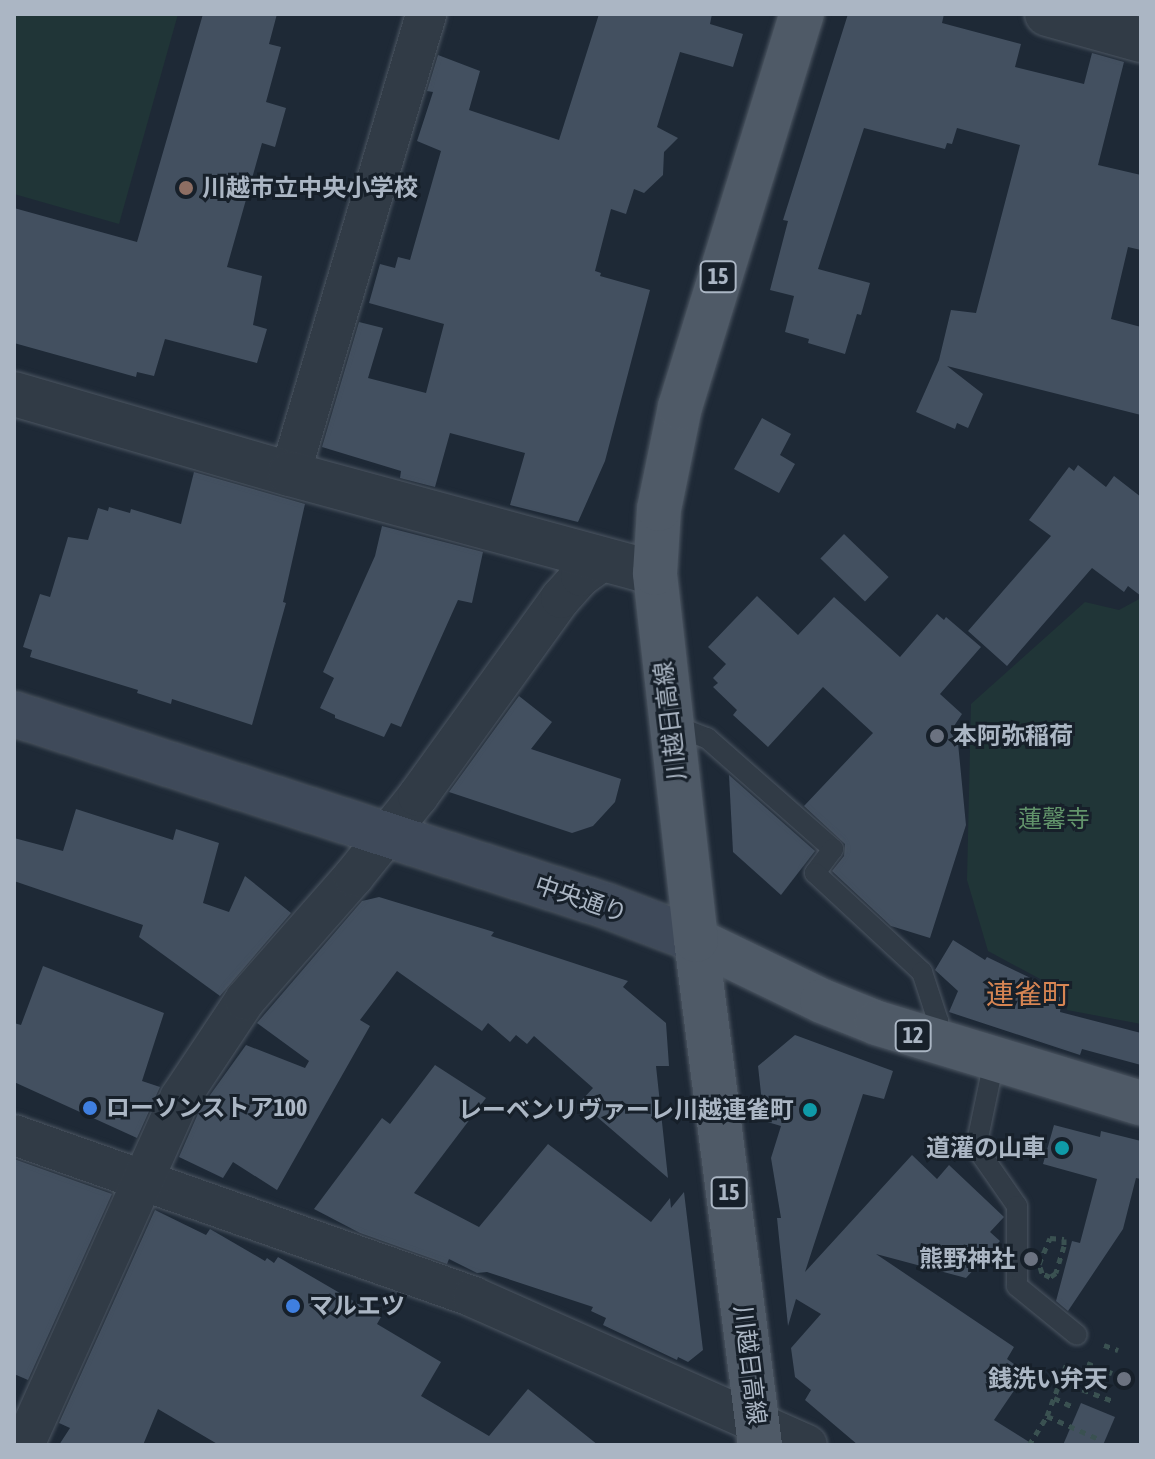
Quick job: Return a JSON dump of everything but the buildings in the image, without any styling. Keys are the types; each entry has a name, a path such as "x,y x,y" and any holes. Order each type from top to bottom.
{"main road":[{"name":"川越日高線","path":"758,1432 670,724 655,573 659,509 680,407 802,14"},
{"name":"中央通り","path":"14,714 607,906 696,940 822,1001 939,1044 1141,1103"}],"street":[{"path":"290,474 426,14"},
{"path":"1047,14 1141,40"},
{"path":"14,394 290,474 655,573"},
{"path":"24,1445 180,1098 245,1000 386,836 499,689 561,598 581,576 602,561"},
{"path":"14,1135 473,1297 758,1432 807,1445"}],"lane":[{"path":"670,724 707,738 833,849 815,873 922,972 938,1021 939,1044"},
{"path":"994,1061 976,1147 1017,1206 1017,1286 1077,1335"}],"path":[{"path":"1050,1238 1064,1239 1056,1273 1050,1277 1042,1273 1041,1253 1050,1238"},
{"path":"1029,1445 1047,1416 1077,1335"},
{"path":"1060,1381 1113,1401"},
{"path":"1054,1398 1073,1407"},
{"path":"1047,1416 1101,1440"}],"green space":[{"path":"14,14 178,14 119,224 14,194"},
{"name":"蓮馨寺","path":"1141,598 1141,1024 1067,1010 1068,994 988,951 967,880 971,704 1085,602 1119,610"}],"place":[{"name":"川越市立中央小学校","path":"186,188"},
{"name":"本阿弥稲荷","path":"937,736"},
{"name":"ローソンストア100","path":"90,1108"},
{"name":"レーベンリヴァーレ川越連雀町","path":"810,1110"},
{"name":"道灌の山車","path":"1062,1148"},
{"name":"熊野神社","path":"1031,1259"},
{"name":"マルエツ","path":"293,1306"},
{"name":"銭洗い弁天","path":"1124,1379"}],"district":[{"name":"連雀町","path":"1028,994"}]}
